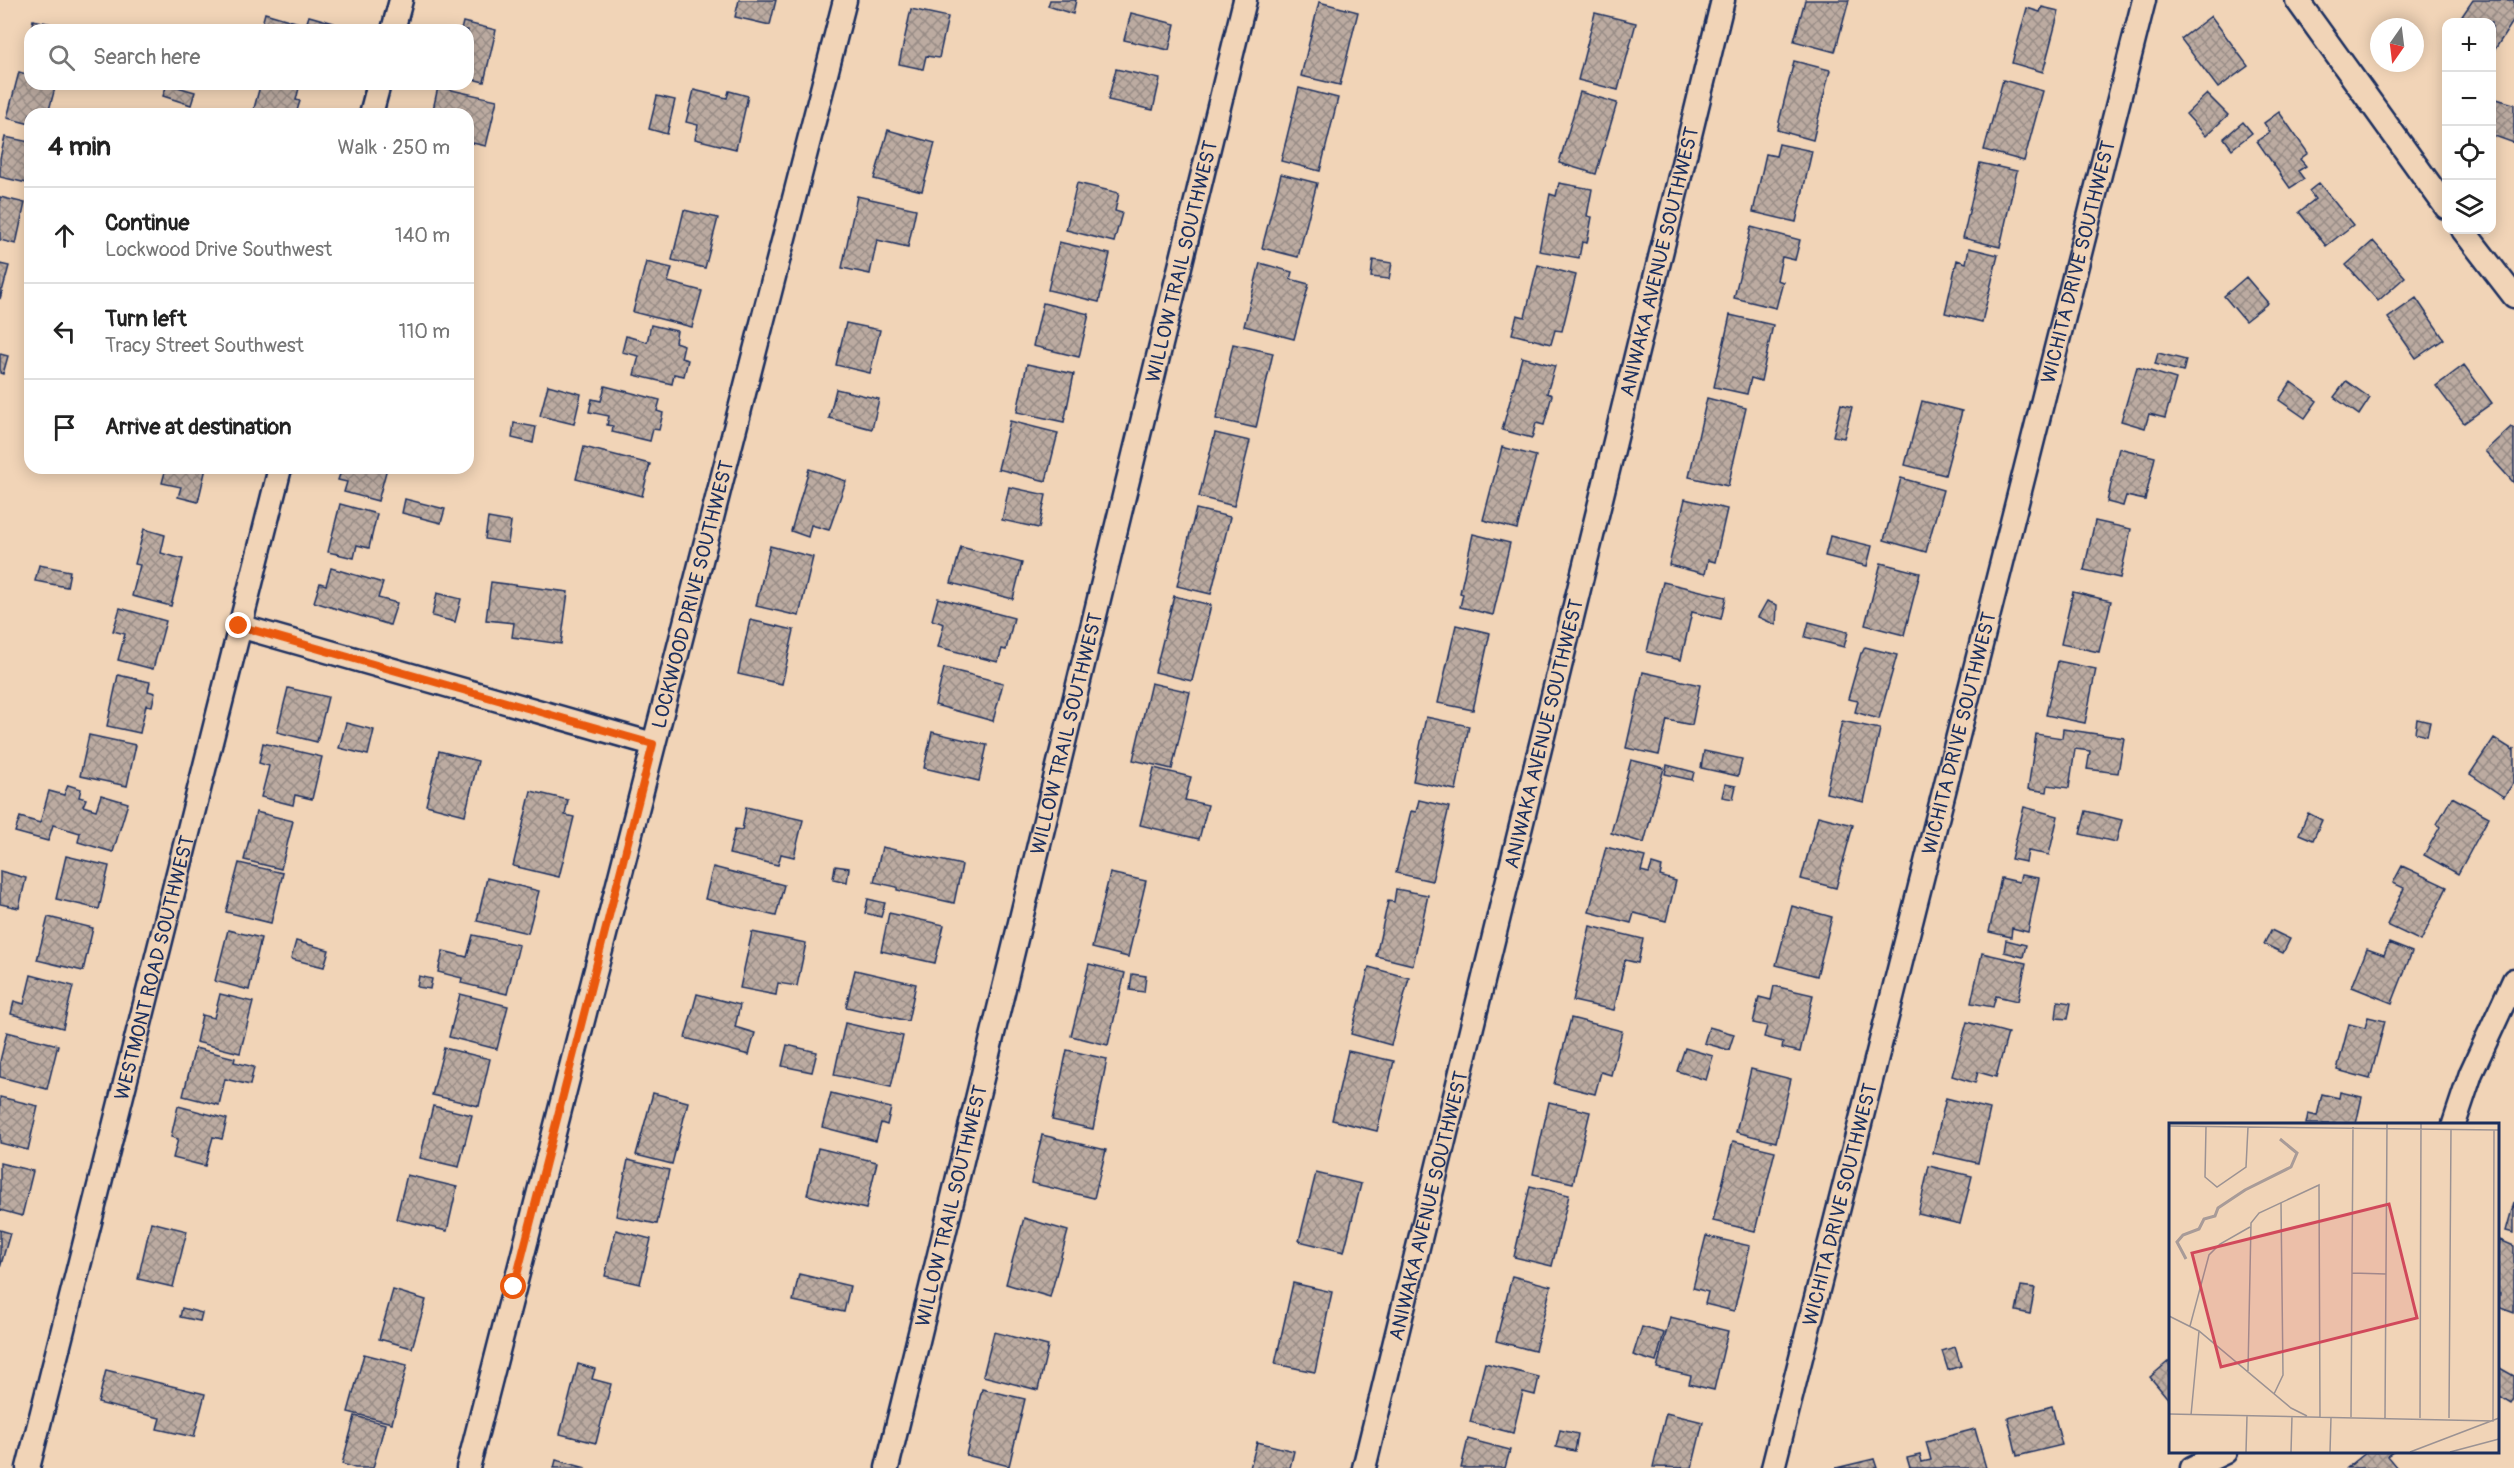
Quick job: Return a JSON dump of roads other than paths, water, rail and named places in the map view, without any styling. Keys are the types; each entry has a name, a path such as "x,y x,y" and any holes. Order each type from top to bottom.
{"street":[{"path":"395,24 401,0"},
{"name":"LOCKWOOD DRIVE SOUTHWEST","path":"468,1468 845,0"},
{"name":"WILLOW TRAIL SOUTHWEST","path":"886,1468 1245,0"},
{"name":"ANIWAKA AVENUE SOUTHWEST","path":"1364,1468 1724,0"},
{"name":"WICHITA DRIVE SOUTHWEST","path":"1773,1468 2144,0"},
{"path":"2297,0 2442,201"},
{"path":"373,108 377,90"},
{"path":"2466,234 2514,296"},
{"name":"WESTMONT ROAD SOUTHWEST","path":"28,1468 278,474"},
{"path":"239,626 653,744"},
{"path":"2455,1123 2470,1072 2514,980"},
{"path":"2192,1468 2223,1453"}]}
